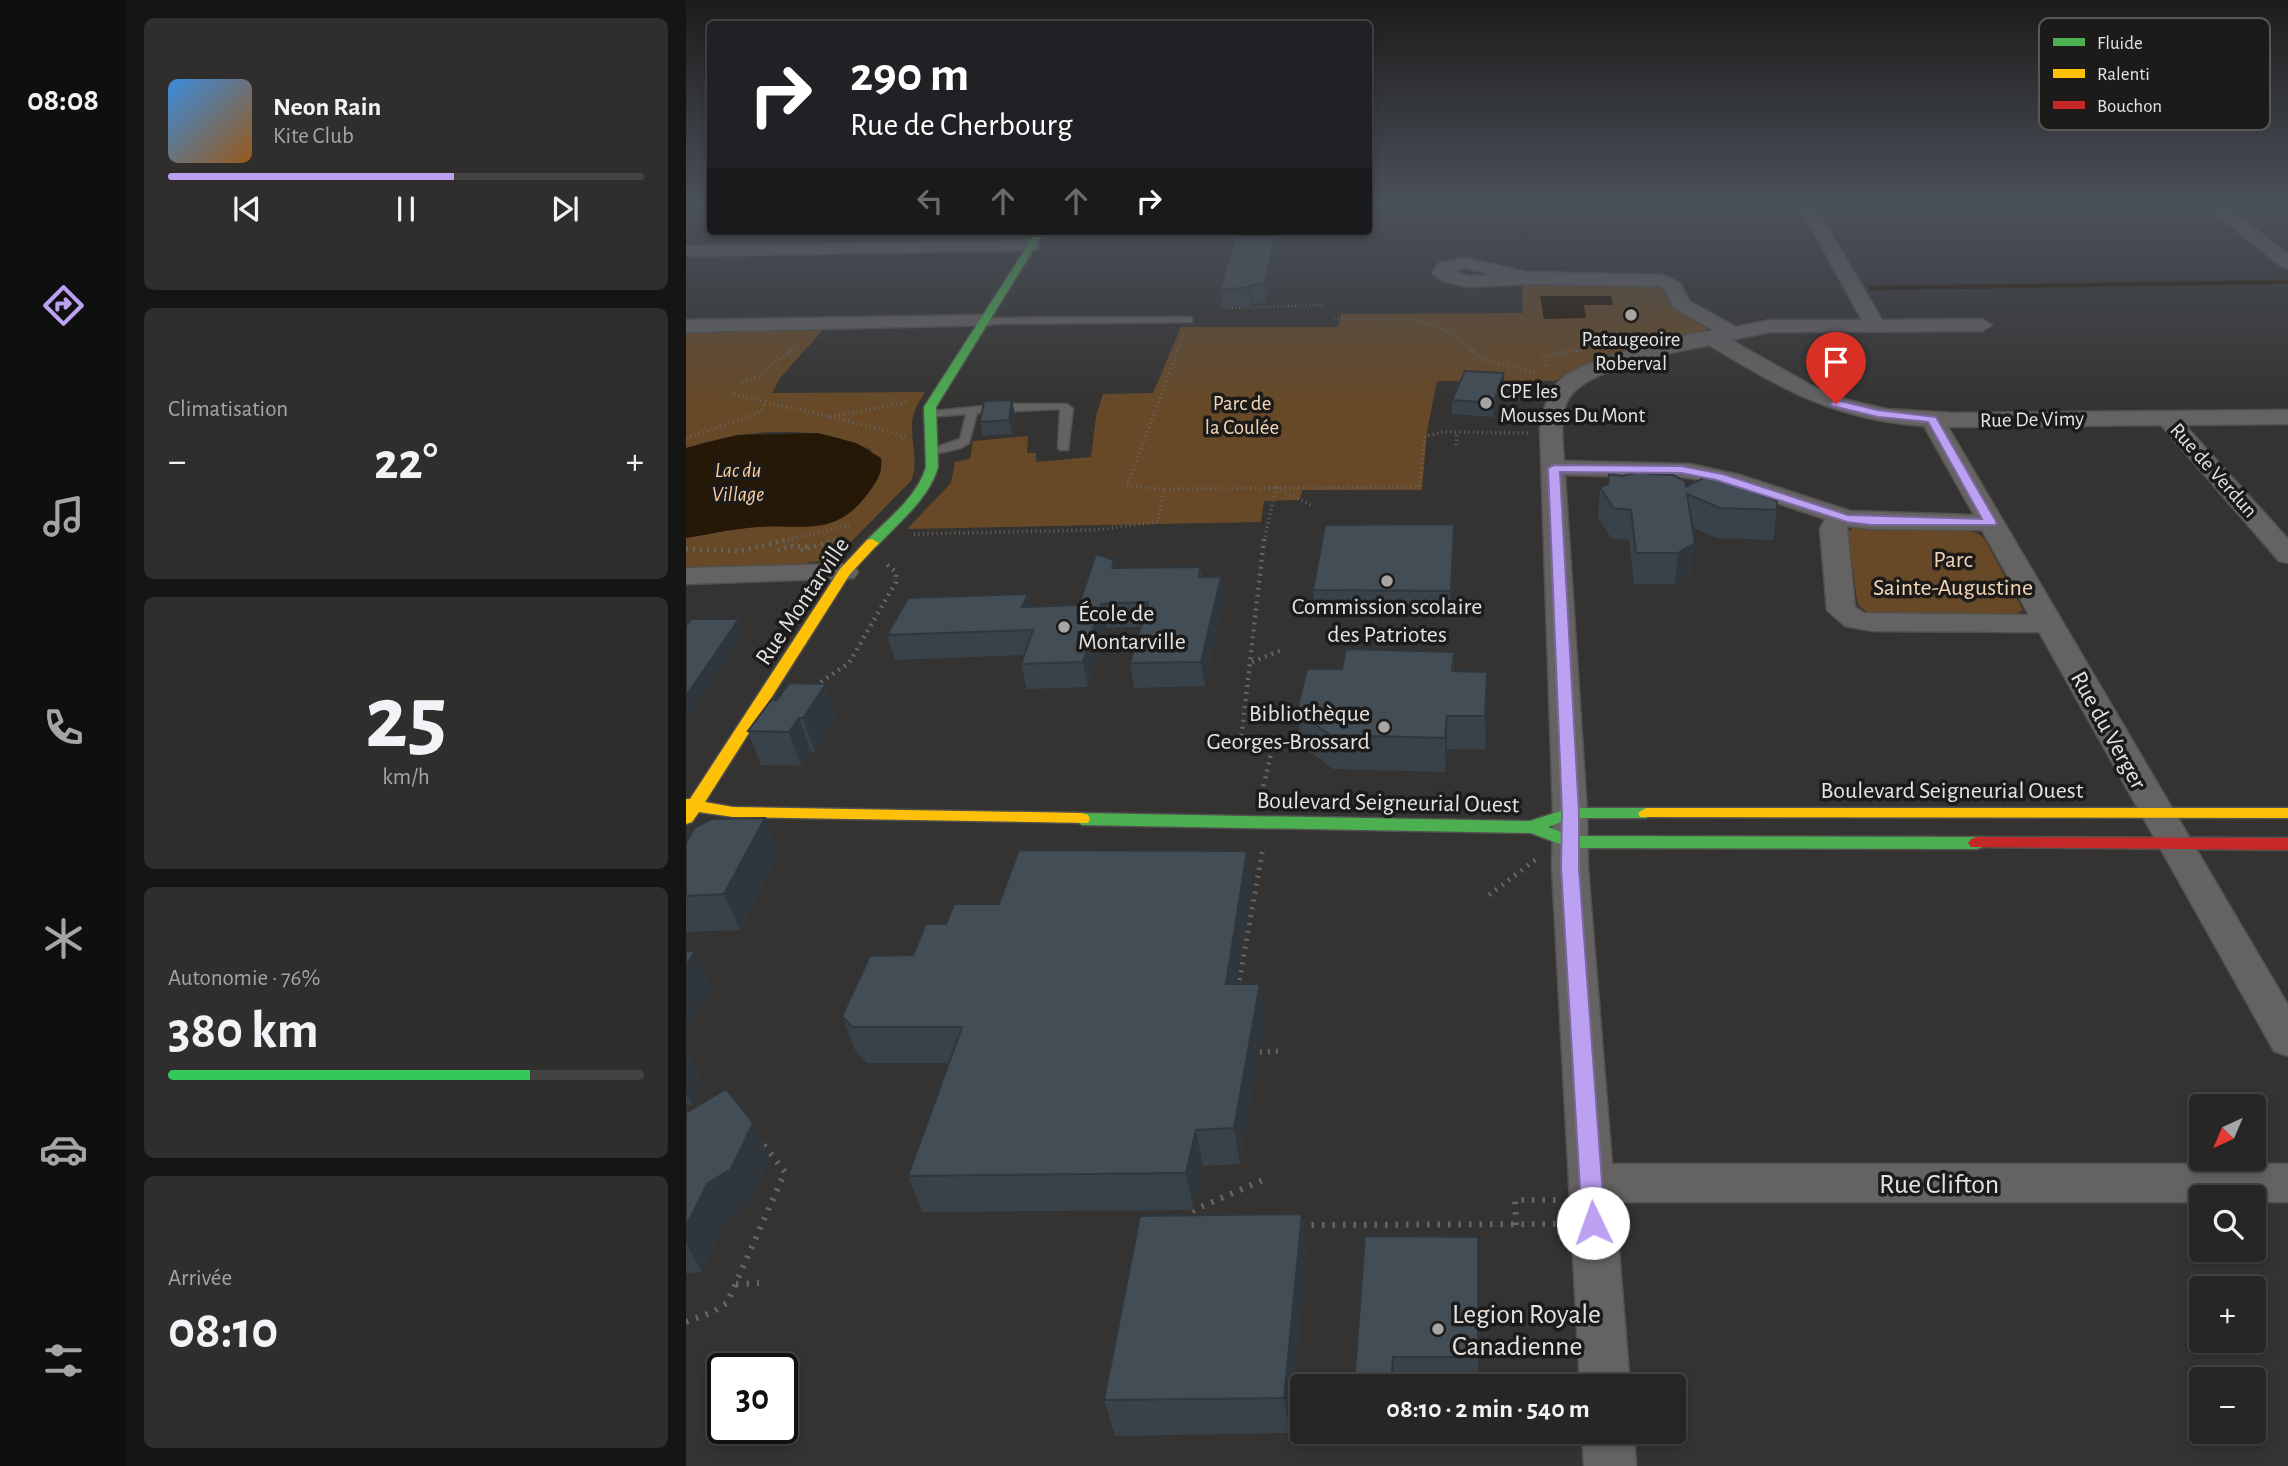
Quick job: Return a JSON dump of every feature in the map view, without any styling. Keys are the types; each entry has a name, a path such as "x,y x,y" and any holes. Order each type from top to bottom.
{"street":[{"path":"928,414 1016,270"},
{"path":"1844,270 1875,325"},
{"name":"Rue De Vimy","path":"1527,278 1663,281 1672,285 1681,304 1798,387 1826,400 1867,412 1932,419 2288,417"},
{"path":"686,326 984,321"},
{"path":"1603,1374 1576,1191 1559,838 1551,417 1556,400 1572,381 1629,357 1722,335 1779,326 1982,325"},
{"name":"Rue Montarville","path":"686,818 691,804 845,572 924,488 932,470 928,414"},
{"name":"Rue de Verdun","path":"2167,418 2288,555"},
{"name":"Rue du Verger","path":"1932,419 2155,813 2288,1040"},
{"path":"1553,451 1662,469 1700,472 1839,516 1871,521 1991,523"},
{"path":"1839,516 1833,529 1840,607 1850,618 1872,623 2049,624"},
{"path":"686,576 845,572"},
{"name":"Boulevard Seigneurial Ouest","path":"691,804 733,813 1532,827 1559,838 2288,845"},
{"name":"Boulevard Seigneurial Ouest","path":"1559,838 2155,813 2288,813"},
{"path":"1532,827 1559,838"},
{"name":"Rue Clifton","path":"1576,1191 2288,1183"},
{"path":"1609,1444 1610,1466"}],"lane":[{"path":"984,321 1189,320"},
{"path":"928,414 1063,406 1067,409 1064,448"},
{"path":"931,451 957,446 965,441 972,410"}],"path":[{"path":"1224,308 1325,305"},
{"path":"1334,318 1405,320 1432,324 1450,333 1482,359 1536,373"},
{"path":"1189,320 1127,485 1164,489 1419,487 1425,436 1457,432 1553,451"},
{"path":"742,383 759,376 809,337"},
{"path":"1546,366 1542,356 1588,350 1586,343"},
{"path":"734,394 826,418 861,423 908,439"},
{"path":"826,418 911,401"},
{"path":"686,435 754,415 763,409 764,402"},
{"path":"1456,445 1457,432"},
{"path":"1276,488 1311,505"},
{"path":"1263,822 1261,799 1272,749 1250,750 1241,741 1265,528 1276,488"},
{"path":"909,534 1096,530 1158,522 1164,489"},
{"path":"686,549 740,551 855,524"},
{"path":"793,555 842,538"},
{"path":"772,555 789,547 811,547"},
{"path":"1252,662 1284,649"},
{"path":"1489,895 1559,838"},
{"path":"1236,994 1263,849"},
{"path":"1260,1052 1282,1051"},
{"path":"686,1322 721,1307 736,1284 785,1172 756,1135"},
{"path":"1193,1226 1179,1226 1194,1210 1263,1180"},
{"path":"1516,1225 1515,1200 1576,1191"},
{"path":"1287,1225 1563,1224"},
{"path":"736,1284 759,1283"}],"green space":[{"name":"Parc de la Coulée","path":"1648,283 1662,289 1670,303 1708,326 1707,330 1612,355 1555,381 1437,381 1427,431 1422,490 1302,490 1300,500 1264,501 1261,522 907,529 951,483 955,462 970,459 973,441 1028,436 1027,453 1036,453 1036,462 1091,457 1096,416 1103,394 1153,393 1181,327 1338,327 1341,314 1523,313 1522,284"},
{"path":"824,329 780,378 772,393 925,392 912,420 915,460 911,481 837,556 827,561 809,562 806,565 686,568 686,538 755,527 808,526 835,521 860,502 874,485 871,450 850,441 827,436 804,432 756,433 686,448 686,332"},
{"name":"Parc Sainte-Augustine","path":"1853,527 1965,530 1977,533 1984,538 2023,610 2014,615 1867,612 1859,606 1857,600 1848,532"}],"water":[{"path":"1540,296 1611,296 1613,305 1584,305 1586,318 1544,319"},
{"name":"Lac du Village","path":"818,433 856,443 881,458 880,472 875,484 857,507 832,522 818,526 756,527 686,538 686,448 737,435"}],"building":[{"path":"1225,270 1267,270 1264,284 1250,285 1249,288 1220,289"},
{"path":"1465,371 1504,373 1493,403 1452,400"},
{"path":"1012,400 1009,420 980,422 984,401"},
{"path":"1642,471 1673,475 1685,481 1686,487 1711,474 1777,501 1777,510 1720,508 1687,494 1695,543 1678,553 1636,553 1631,510 1613,508 1600,487 1608,484 1609,474 1622,476"},
{"name":"Commission scolaire des Patriotes","path":"1454,524 1451,591 1313,590 1325,525"},
{"path":"1096,554 1114,560 1112,568 1200,567 1199,577 1221,577 1201,662 1130,663 1148,602 1101,604 1083,662 1021,664 1033,630 887,635 908,598 1028,594 1022,607 1079,605"},
{"path":"691,619 739,619 686,696 686,626"},
{"path":"1346,649 1454,652 1452,671 1487,672 1485,716 1447,716 1445,738 1330,735 1297,711 1307,669 1342,669"},
{"path":"789,683 826,684 803,718 799,718 789,732 748,731 771,700 777,700"},
{"path":"765,818 724,894 686,896 686,843 695,827 712,819"},
{"path":"1019,850 1247,851 1226,984 1260,984 1234,1128 1196,1130 1186,1173 908,1176 962,1027 852,1027 842,1016 870,956 913,955 926,924 946,924 954,904 999,904"},
{"path":"686,951 695,951 686,966"},
{"path":"726,1089 753,1123 731,1169 707,1184 686,1226 686,1113"},
{"path":"1302,1214 1284,1398 1104,1400 1140,1216"},
{"path":"1365,1236 1478,1237 1478,1357 1393,1357 1392,1374 1355,1374"}],"waterway":[{"path":"1871,288 2288,282"}],"traffic: fast":[{"path":"872,543 924,486 932,467 930,407 1016,270"},
{"path":"1082,819 1531,827 1570,813 1646,813"},
{"path":"1533,827 1570,842 1977,843"}],"traffic: slow":[{"path":"686,818 845,572 872,543"},
{"path":"686,804 733,812 1082,819"},
{"path":"1646,813 2288,813"}],"traffic: jam":[{"path":"1977,843 2288,844"}],"place":[{"name":"Pataugeoire Roberval","path":"1631,315"},
{"name":"CPE les Mousses Du Mont","path":"1486,403"},
{"name":"Commission scolaire des Patriotes","path":"1387,581"},
{"name":"École de Montarville","path":"1064,627"},
{"name":"Bibliothèque Georges-Brossard","path":"1384,727"},
{"name":"Legion Royale Canadienne","path":"1438,1329"}],"route":[{"path":"1593,1223 1570,868 1570,813 1554,468 1700,472 1847,518 1871,521 1991,523 1932,419 1878,414 1836,404"}]}
